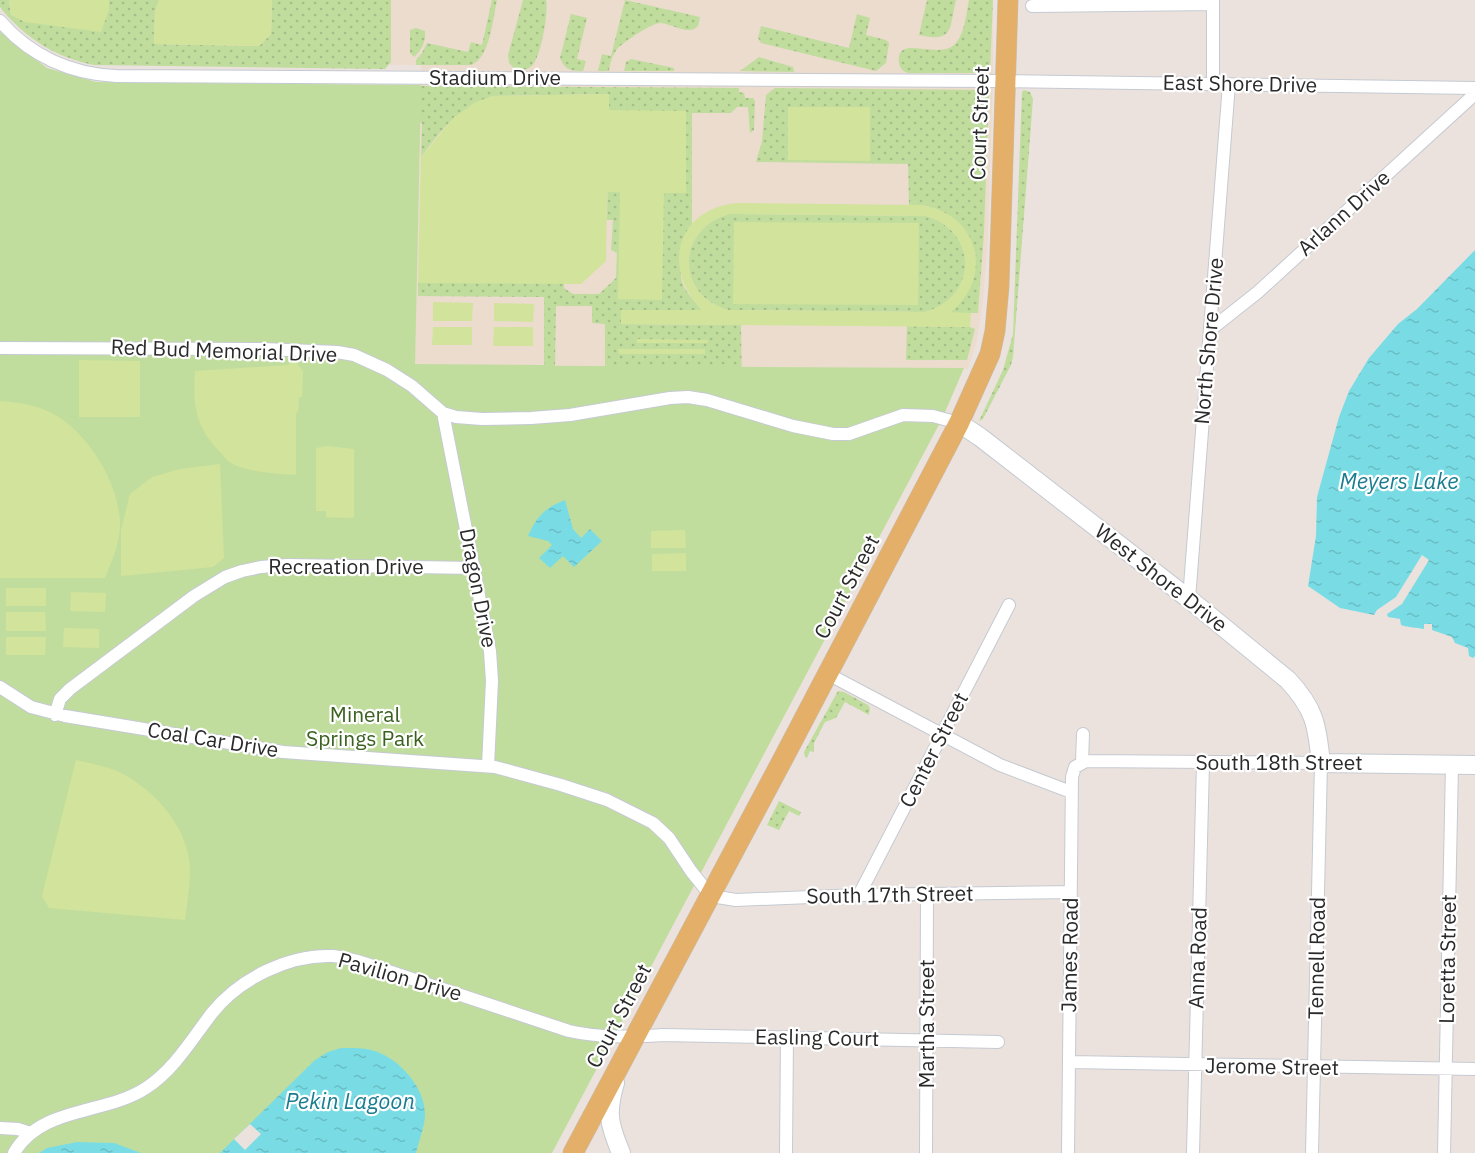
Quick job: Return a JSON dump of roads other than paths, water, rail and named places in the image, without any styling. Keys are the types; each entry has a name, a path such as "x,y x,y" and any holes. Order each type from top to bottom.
{"main road":[{"name":"Court Street","path":"573,1153 828,674 959,423 986,364 995,331 999,286 1008,0"}],"street":[{"path":"1032,6 1213,2 1213,84"},
{"name":"Stadium Drive","path":"0,21 20,41 51,60 83,72 110,76 1006,81"},
{"name":"East Shore Drive","path":"1006,81 1475,88"},
{"name":"North Shore Drive","path":"1189,599 1229,84"},
{"name":"Arlann Drive","path":"1210,330 1258,292 1475,94"},
{"name":"Red Bud Memorial Drive","path":"0,348 337,352 354,356 387,370 412,386 443,413"},
{"path":"443,413 456,417 482,419 531,418 570,415 688,397 707,400 794,426 833,434 849,434 903,415 933,416 959,423"},
{"name":"Dragon Drive","path":"443,413 475,568 492,671 488,766"},
{"name":"West Shore Drive","path":"959,423 1189,599 1288,680 1311,710 1317,727 1321,763"},
{"name":"Recreation Drive","path":"55,715 56,705 60,699 79,682 216,581 242,571 287,565 475,568"},
{"name":"Center Street","path":"859,895 1009,605"},
{"path":"828,674 1000,765 1071,792"},
{"name":"Coal Car Drive","path":"0,687 31,707 55,715 283,752 488,766 597,796 647,819 669,838 711,896"},
{"path":"1082,762 1083,734"},
{"name":"South 18th Street","path":"1082,762 1475,765"},
{"name":"James Road","path":"1068,1153 1071,792 1072,772 1082,762"},
{"name":"Anna Road","path":"1193,1153 1203,763"},
{"name":"Tennell Road","path":"1312,1153 1321,763"},
{"name":"Loretta Street","path":"1444,1153 1452,765"},
{"name":"South 17th Street","path":"711,896 736,900 859,895 1071,892"},
{"name":"Martha Street","path":"926,1153 927,895"},
{"name":"Pavilion Drive","path":"14,1153 30,1133 58,1119 127,1098 144,1090 161,1078 214,1011 234,990 264,972 319,956 341,957 364,963 569,1031 596,1036 635,1036"},
{"name":"Easling Court","path":"635,1036 998,1042"},
{"path":"786,1153 787,1037"},
{"path":"621,1153 610,1128 609,1110 624,1059"},
{"name":"Jerome Street","path":"1069,1062 1475,1069"},
{"path":"0,1128 18,1129 30,1133"}],"water":[{"name":"Meyers Lake","path":"1475,250 1475,656 1473,658 1469,656 1468,648 1455,643 1452,637 1432,630 1432,624 1424,624 1424,629 1407,627 1401,625 1400,619 1388,617 1387,614 1402,604 1429,560 1422,555 1396,597 1377,610 1374,615 1340,608 1308,586 1316,536 1317,497 1339,417 1349,391 1369,358 1398,324 1417,309"},
{"path":"565,500 573,529 581,538 590,529 602,541 574,567 563,556 550,568 539,558 552,545 548,541 528,536 534,523 542,514"},
{"name":"Pekin Lagoon","path":"341,1048 362,1048 377,1052 398,1064 412,1079 422,1097 425,1116 416,1153 220,1153 315,1060 328,1052"},
{"path":"77,1142 114,1143 141,1153 39,1153 47,1148"}],"park label":[{"name":"Mineral Springs Park","path":"365,727"}]}
